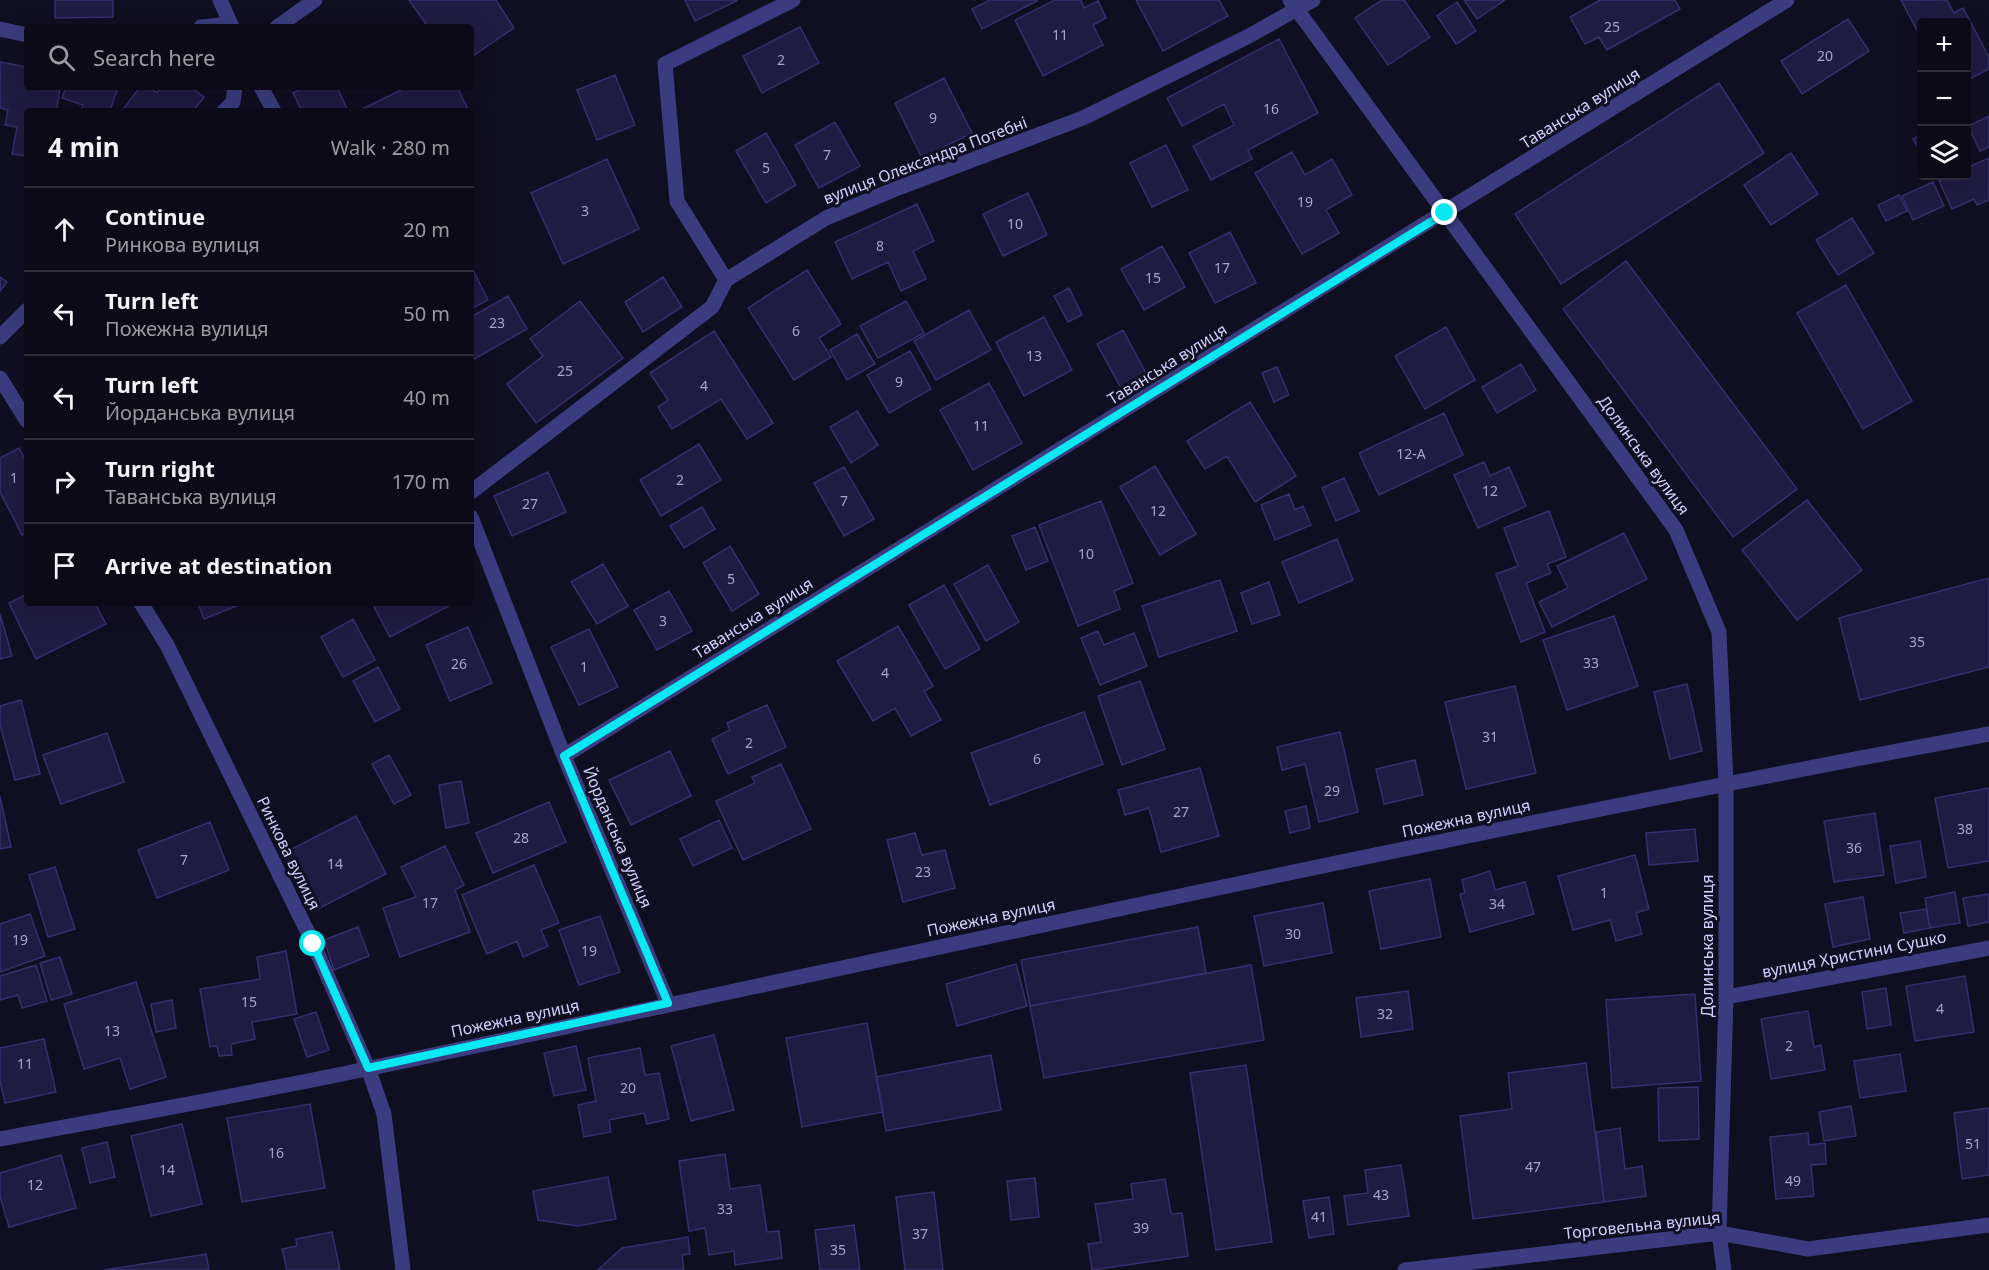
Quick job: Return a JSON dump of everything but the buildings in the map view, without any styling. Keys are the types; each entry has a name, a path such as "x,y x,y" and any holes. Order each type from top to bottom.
{"street":[{"path":"220,0 231,24"},
{"path":"281,24 315,0"},
{"path":"474,490 712,307 726,280 677,201 666,64 793,0"},
{"name":"вулиця Олександра Потебні","path":"726,280 826,218 1083,118 1294,5 1313,0"},
{"name":"Таванська вулиця","path":"564,756 1787,0"},
{"name":"Долинська вулиця","path":"1294,5 1676,530 1719,632 1726,783 1726,997 1719,1233 1724,1270"},
{"path":"0,28 24,34"},
{"path":"227,108 233,102 235,90"},
{"path":"263,90 272,108"},
{"path":"0,337 24,313"},
{"path":"0,378 24,416"},
{"name":"Йорданська вулиця","path":"474,525 564,756 668,1003"},
{"name":"Ринкова вулиця","path":"143,606 167,645 313,944 368,1068 384,1114 403,1270"},
{"name":"Пожежна вулиця","path":"0,1139 368,1068 668,1003 1726,783 1989,734"},
{"name":"вулиця Христини Сушко","path":"1726,997 1989,948"},
{"name":"Торговельна вулиця","path":"1405,1270 1719,1233 1808,1249 1989,1225"}],"route":[{"path":"313,944 368,1068 668,1003 564,756 1445,213"}]}
